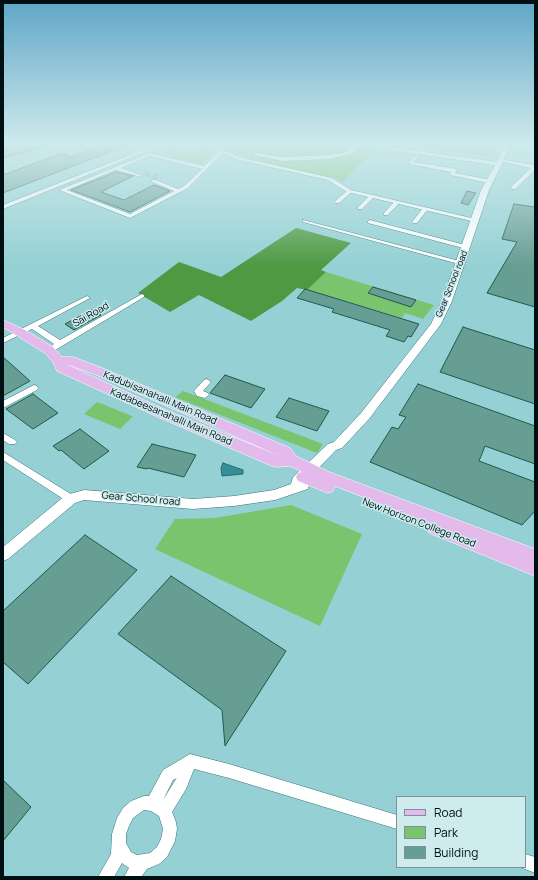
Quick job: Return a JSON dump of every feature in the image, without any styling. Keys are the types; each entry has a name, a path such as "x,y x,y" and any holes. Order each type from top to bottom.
{"main road":[{"name":"Gear School road","path":"3,554 71,499 84,495 100,495 193,504 234,501 275,495 308,477 338,450 338,445 365,416 423,343 444,309 488,184"},
{"path":"3,323 21,332 49,350 59,361"},
{"name":"Kadubisanahalli Main Road","path":"59,361 69,360 285,452 308,477"},
{"name":"Kadabeesanahalli Main Road","path":"59,361 61,368 143,405 277,462 291,460"},
{"path":"143,405 153,395"},
{"name":"New Horizon College Road","path":"308,477 535,556"},
{"name":"New Horizon College Road","path":"308,477 535,569"}],"street":[{"path":"5,204 55,184"},
{"path":"5,204 57,184"},
{"path":"77,184 62,190 130,216 186,187 189,184"},
{"path":"163,184 179,190"},
{"path":"178,184 186,187"},
{"path":"338,184 350,191 476,220"},
{"path":"513,188 517,184"},
{"path":"337,202 350,191"},
{"path":"360,208 372,196"},
{"path":"386,214 397,202"},
{"path":"415,222 425,209"},
{"path":"304,221 461,263"},
{"path":"370,222 467,247"},
{"name":"Sai Road","path":"49,350 142,296"},
{"path":"3,341 87,298"},
{"path":"33,326 60,344"},
{"path":"205,395 200,394 198,391 207,382"},
{"path":"3,405 34,388"},
{"path":"3,436 12,442"},
{"path":"3,455 71,499"},
{"path":"158,808 181,784 190,761 229,771 396,822"},
{"path":"106,877 118,856 120,827 128,813 140,805 158,808 169,822 168,841 158,856 148,862 135,863 126,857 119,845"},
{"path":"132,877 142,863"}],"green space":[{"path":"296,228 351,243 321,270 326,272 307,290 297,288 282,301 251,321 199,295 170,312 138,293 179,262 221,277"},
{"path":"326,272 434,305 423,319 405,313 402,318 307,290"},
{"path":"183,391 323,444 317,453 175,397"},
{"path":"97,402 133,416 120,429 84,414"},
{"path":"291,505 362,534 320,626 155,549 175,519 215,518"}],"water":[{"path":"223,463 243,470 243,474 222,476 221,468"}],"building":[{"path":"3,184 26,184 3,193"},
{"path":"86,184 117,184 101,192 124,200 154,185 170,191 130,212 71,190"},
{"path":"467,191 476,193 468,205 461,203"},
{"path":"514,204 535,207 535,307 487,293 517,242 502,239"},
{"path":"373,287 416,300 411,307 368,293"},
{"path":"305,289 419,324 411,337 408,336 404,342 386,336 390,330 332,312 334,309 297,298"},
{"path":"92,310 101,315 74,330 65,324"},
{"path":"463,327 535,350 535,404 440,372"},
{"path":"3,357 30,381 3,396"},
{"path":"225,375 265,389 251,408 210,393"},
{"path":"418,384 535,426 535,464 485,446 479,461 535,482 535,511 522,525 370,462 392,427 398,429 406,417 399,415"},
{"path":"33,394 58,413 33,429 6,409"},
{"path":"289,398 329,411 317,431 276,417"},
{"path":"80,429 109,451 84,469 61,450 59,451 53,446"},
{"path":"152,444 196,455 184,477 148,468 137,467"},
{"path":"85,535 137,570 28,684 3,662 3,611"},
{"path":"171,576 286,651 225,746 222,710 118,634"},
{"path":"3,780 31,807 3,841"}]}
